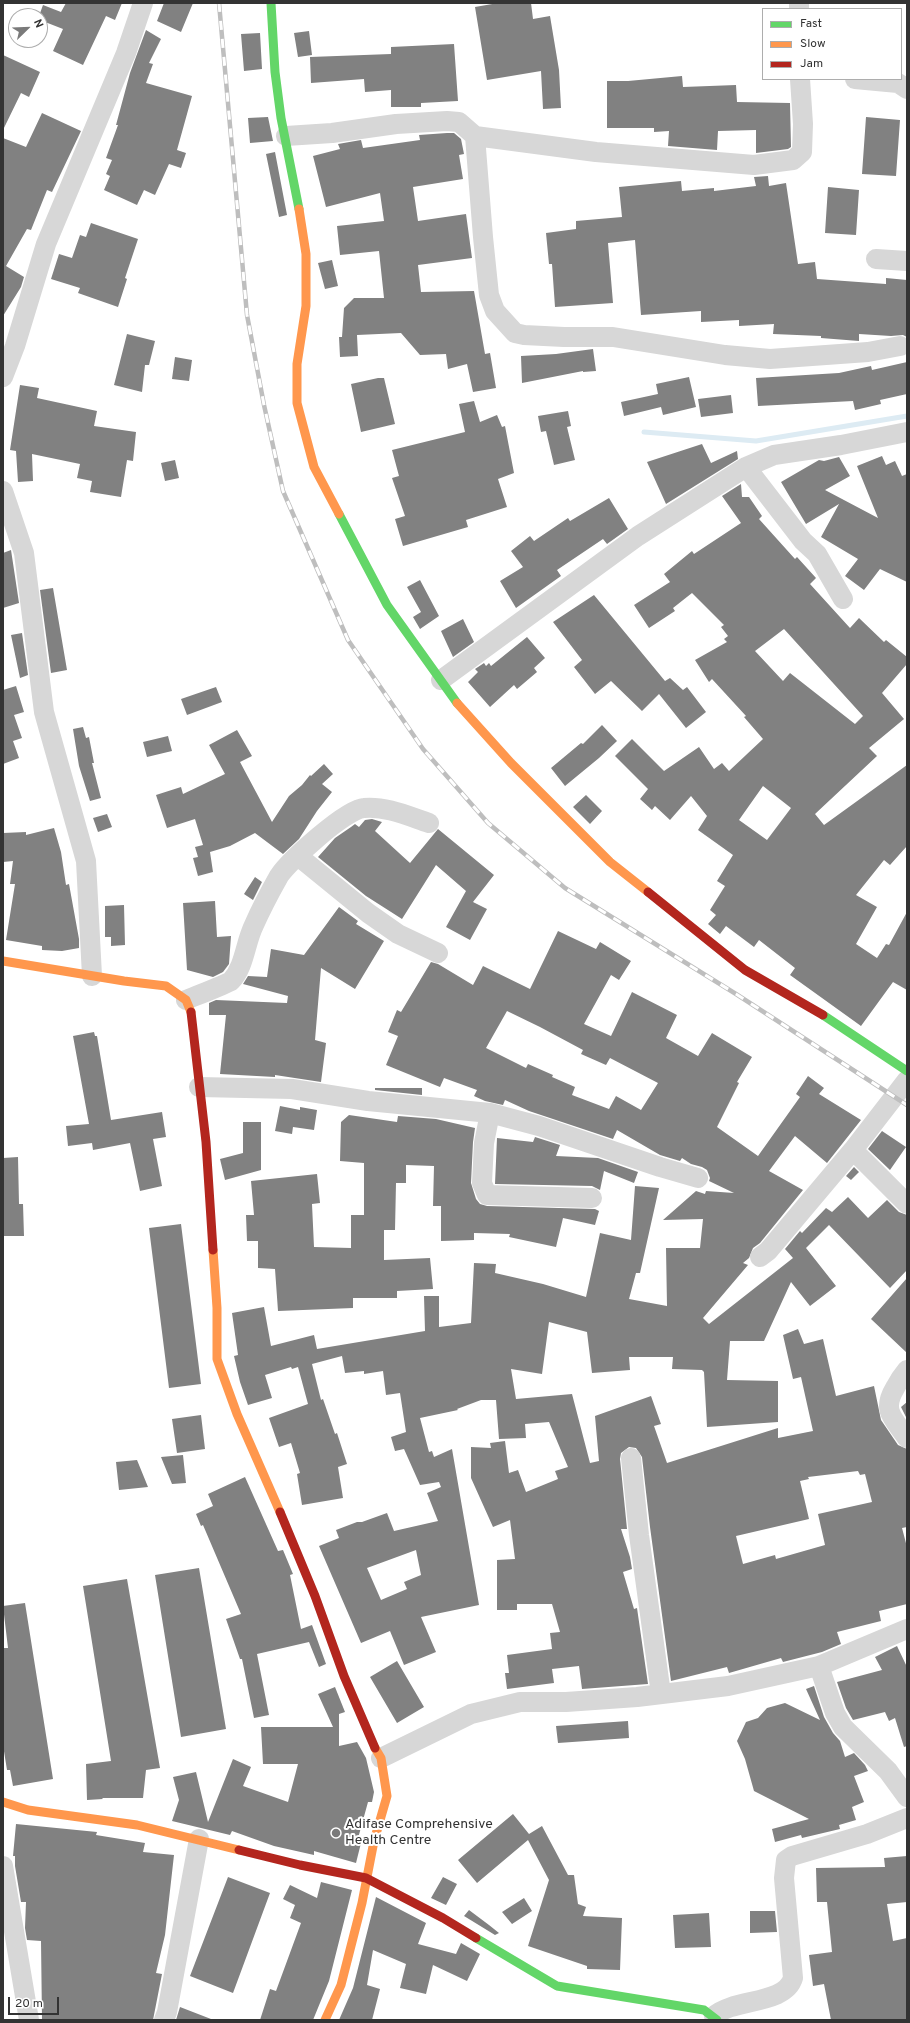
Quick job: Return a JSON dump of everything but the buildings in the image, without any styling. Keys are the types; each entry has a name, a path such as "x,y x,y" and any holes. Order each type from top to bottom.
{"street":[{"path":"3,378 15,346 46,244 126,53 143,3"},
{"path":"271,3 275,72 281,118 286,136 306,254 306,306 297,364 297,403 314,467 387,605 459,707 511,763 610,862 745,970 813,1009 907,1071"},
{"path":"286,136 332,133 396,124 447,121 459,122 475,136 596,152 754,165 794,160 802,152 803,124 800,80"},
{"path":"866,80 898,83 907,89"},
{"path":"475,136 482,237 489,295 495,311 515,333 524,335 564,337 613,337 725,355 770,358 868,352 900,346"},
{"path":"876,259 907,261"},
{"path":"441,680 638,536 746,467 774,455 841,445 907,432"},
{"path":"746,467 803,541 817,554 843,599"},
{"path":"3,491 24,553 44,712 86,862 92,976"},
{"path":"186,1000 229,982 239,970 253,926 280,875 298,856 329,829 354,811 362,808 379,808 429,823"},
{"path":"298,856 368,913 398,934 438,953"},
{"path":"3,961 92,976 166,986 186,1000 192,1015 209,1173 217,1308 217,1359 238,1414 270,1486 315,1596 344,1676 371,1743 381,1758 387,1796 341,1986 325,2020"},
{"path":"760,1257 768,1251 852,1150 907,1080"},
{"path":"199,1087 292,1089 368,1101 490,1113 539,1126 660,1167 698,1178"},
{"path":"490,1113 484,1143 482,1182 487,1194 592,1198"},
{"path":"852,1150 907,1204"},
{"path":"907,1370 888,1398 887,1407 891,1416 907,1438"},
{"path":"631,1458 639,1535 661,1694"},
{"path":"381,1758 471,1714 520,1702 566,1702 661,1694 728,1686 819,1666 907,1629"},
{"path":"819,1666 835,1713 843,1727 888,1771 907,1796"},
{"path":"3,1802 28,1810 137,1825 300,1865 366,1878 443,1918 557,1986 704,2010 716,2018 726,2007 771,1996 785,1991 791,1985 793,1978 784,1878 786,1860 792,1856 867,1834 907,1818"},
{"path":"164,2020 167,2012 199,1839"},
{"path":"3,1866 29,2020"}],"waterway":[{"path":"644,432 756,441 907,416"}],"railway":[{"path":"219,3 247,315 264,405 283,491 348,640 423,749 488,823 565,888 736,994 907,1105"}],"traffic: fast":[{"path":"271,3 275,72 281,118 299,209"},
{"path":"339,514 387,605 457,703"},
{"path":"823,1015 907,1071"},
{"path":"476,1938 557,1986 704,2010 717,2020"}],"traffic: slow":[{"path":"299,209 306,254 306,306 297,364 297,403 314,467 339,514"},
{"path":"457,703 511,763 610,862 648,892"},
{"path":"3,961 124,981 166,986 186,1000 191,1012"},
{"path":"213,1250 217,1308 217,1359 237,1414 280,1512"},
{"path":"325,2020 341,1985 362,1903 374,1841 387,1796 381,1758 375,1748"},
{"path":"3,1802 28,1810 137,1825 239,1850"}],"traffic: jam":[{"path":"648,892 745,970 823,1015"},
{"path":"191,1012 206,1142 213,1250"},
{"path":"280,1512 315,1596 344,1676 375,1748"},
{"path":"239,1850 300,1865 366,1878 443,1918 476,1938"}],"place":[{"name":"Adifase Comprehensive Health Centre","path":"336,1833"}]}
